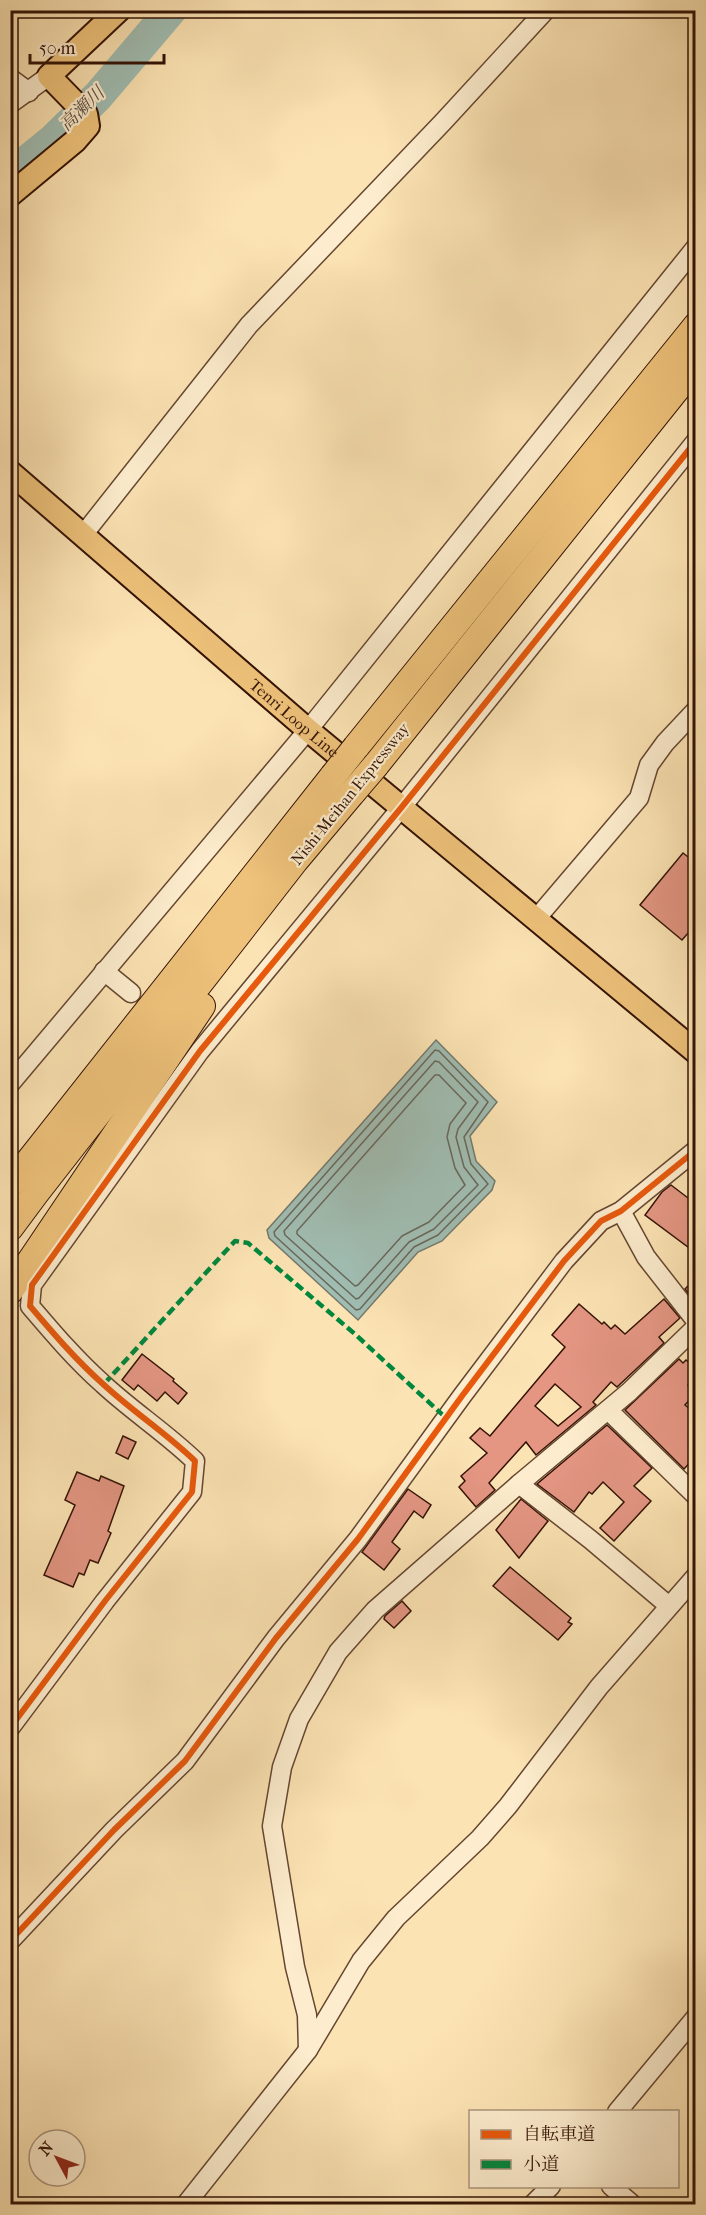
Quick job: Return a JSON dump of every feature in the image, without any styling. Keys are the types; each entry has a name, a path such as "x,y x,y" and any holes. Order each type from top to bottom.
{"highway":[{"name":"Nishi-Meihan Expressway","path":"10,1185 356,747 696,326"},
{"name":"Nishi-Meihan Expressway","path":"10,1228 295,861 376,765 696,365"},
{"path":"10,1291 208,996 290,888 295,861"}],"main road":[{"path":"10,195 75,141 88,126 86,114 56,83 108,15"},
{"name":"Tenri Loop Line","path":"10,472 308,730 696,1052"}],"street":[{"path":"83,536 249,325 546,10"},
{"path":"10,78 28,92"},
{"path":"10,104 28,92 56,83"},
{"path":"10,1084 308,730 696,247"},
{"path":"10,1728 105,1601 192,1492 195,1461 177,1443 104,1384 60,1342 30,1306 32,1285 196,1048 401,808 696,441"},
{"path":"536,919 639,798 649,765 665,743 696,711"},
{"path":"104,971 131,993"},
{"path":"10,1941 114,1830 185,1761 276,1638 358,1539 564,1261 601,1221 621,1211 696,1150"},
{"path":"621,1211 646,1257 696,1321"},
{"path":"308,2050 307,2015 295,1967 272,1826 282,1767 299,1719 338,1652 375,1610 519,1484 629,1392 696,1327"},
{"path":"608,1410 696,1496"},
{"path":"519,1484 591,1540 669,1606"},
{"path":"186,2205 308,2050 362,1961 396,1918 480,1838 508,1806 599,1687 696,1576"},
{"path":"619,2110 696,2017"},
{"path":"533,2205 550,2188"},
{"path":"612,2188 632,2205"}],"water":[{"path":"436,1040 497,1102 470,1136 476,1161 495,1181 492,1190 442,1241 418,1252 358,1320 269,1238 267,1230"}],"building":[{"path":"683,853 696,863 696,924 682,940 640,905"},
{"path":"671,1185 696,1204 696,1253 645,1215 662,1192"},
{"path":"696,1278 696,1302 685,1289"},
{"path":"664,1299 680,1318 659,1337 664,1343 617,1387 611,1382 593,1402 596,1405 536,1455 526,1442 489,1483 495,1490 476,1507 459,1487 465,1481 461,1476 487,1453 470,1438 480,1428 490,1436 565,1347 552,1335 579,1304 602,1324 604,1322 611,1329 615,1325 625,1334","holes":["555,1384 581,1407 558,1426 535,1406"]},
{"path":"142,1354 174,1379 173,1381 187,1393 178,1404 165,1392 157,1401 138,1385 134,1390 122,1380"},
{"path":"679,1359 683,1363 686,1360 696,1368 696,1377 688,1385 696,1393 685,1405 696,1414 696,1456 684,1469 625,1410"},
{"path":"607,1425 652,1468 634,1486 651,1501 614,1541 600,1528 624,1502 603,1482 592,1494 589,1492 574,1512 537,1484"},
{"path":"123,1436 136,1442 128,1459 116,1453"},
{"path":"77,1472 99,1481 101,1476 124,1486 108,1531 111,1533 98,1563 90,1560 84,1575 79,1573 73,1587 44,1575 75,1505 65,1500"},
{"path":"408,1489 431,1505 423,1518 414,1511 392,1542 400,1549 384,1570 362,1552"},
{"path":"521,1499 548,1521 519,1558 496,1530"},
{"path":"510,1567 571,1618 568,1622 572,1624 558,1640 493,1586"},
{"path":"402,1601 411,1611 394,1628 384,1619"}],"waterway":[{"name":"高瀬川","path":"10,175 53,140 98,96 171,10"}],"marked path":[{"path":"104,1384 235,1241 248,1243 356,1335 446,1418"}],"cycle path":[{"path":"10,1728 105,1601 192,1492 195,1461 114,1394 65,1346 30,1306 32,1285 200,1051 401,808 696,441"},
{"path":"10,1941 114,1830 185,1761 276,1638 358,1539 564,1261 601,1221 621,1211 696,1150"}]}
